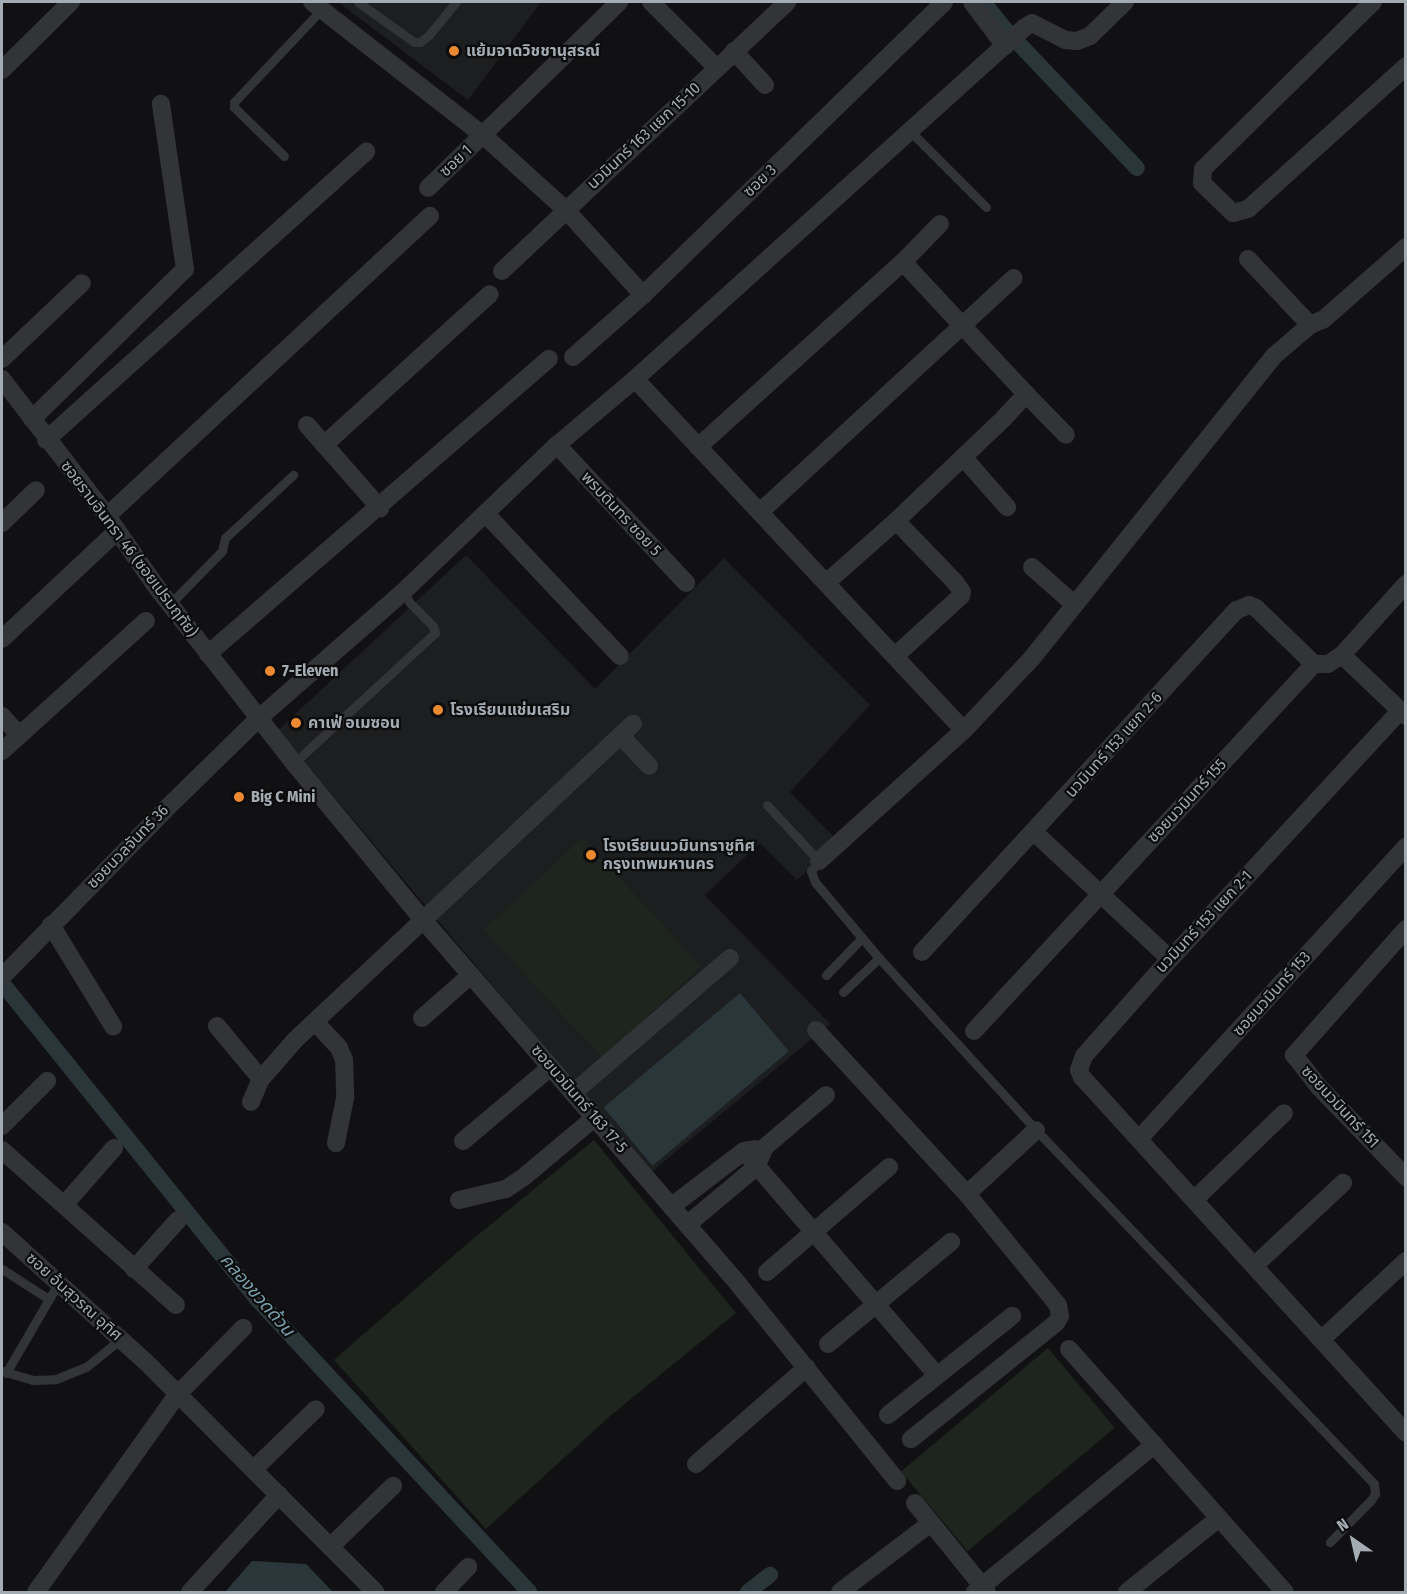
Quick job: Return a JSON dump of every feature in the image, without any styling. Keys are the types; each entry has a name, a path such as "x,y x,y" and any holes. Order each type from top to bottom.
{"street":[{"path":"2,70 71,2"},
{"name":"ซอย 1","path":"429,188 619,2"},
{"path":"651,2 717,68"},
{"name":"นวมินทร์ 163 แยก 15-10","path":"502,271 787,2"},
{"name":"ซอย 3","path":"573,357 642,295 944,2"},
{"path":"972,2 1006,44"},
{"name":"ซอยนวลจันทร์ 36","path":"2,977 258,718 403,592 557,445 635,379 1024,28 1032,22 1066,40 1077,41 1090,36 1125,2"},
{"path":"1373,2 1203,169 1202,183 1233,213 1248,209 1406,66"},
{"path":"317,5 483,135 566,210 642,295"},
{"path":"734,51 765,85"},
{"path":"32,419 185,269 161,104"},
{"path":"46,440 366,152"},
{"path":"2,639 112,523 430,216"},
{"path":"698,447 903,262 940,224"},
{"path":"819,861 964,730 1032,658 1275,355 1310,325 1324,319 1406,247"},
{"path":"1248,259 1310,325"},
{"path":"903,262 962,328 1066,435"},
{"path":"760,512 1014,278"},
{"path":"2,359 82,283"},
{"path":"324,445 490,294"},
{"path":"208,654 549,360"},
{"path":"635,379 964,730"},
{"name":"ซอยรามอินทรา 46 (ซอยเปรมฤทัย)","path":"2,381 258,718"},
{"path":"826,583 896,521 1026,394"},
{"path":"307,425 380,508"},
{"name":"พรบดินทร ซอย 5","path":"557,445 686,583"},
{"path":"963,457 1007,507"},
{"path":"2,523 36,490"},
{"path":"486,514 620,656"},
{"path":"895,656 961,596 962,592 896,521"},
{"path":"1032,567 1075,605"},
{"name":"ซอยนวมินทร์ 155","path":"974,1031 1314,664 1328,664 1342,655 1406,584"},
{"name":"นวมินทร์ 153 แยก 2-6","path":"922,952 1237,610 1249,605 1256,608 1314,664"},
{"path":"2,751 146,621"},
{"path":"1342,655 1403,714"},
{"name":"นวมินทร์ 153 แยก 2-1","path":"1403,714 1170,959 1080,1064 1082,1077 1406,1432"},
{"path":"2,716 19,735"},
{"name":"ซอยนวมินทร์ 163 17-5","path":"258,718 424,921 672,1206 807,1367 897,1481"},
{"path":"251,1102 261,1079 295,1040 316,1023 627,730 649,766"},
{"path":"1034,832 1101,892 1170,959"},
{"name":"ซอยนวมินทร์ 153","path":"1139,1139 1406,848"},
{"path":"51,925 113,1026"},
{"name":"ซอยนวมินทร์ 151","path":"1406,929 1296,1050 1294,1056 1318,1086 1406,1177"},
{"path":"573,1093 730,958"},
{"path":"422,1018 471,975"},
{"path":"316,1023 339,1048 344,1060 345,1098 336,1143"},
{"path":"217,1026 261,1079"},
{"path":"816,1030 967,1194 1053,1296 1060,1316 1035,1341 911,1439"},
{"path":"463,1141 550,1067"},
{"path":"2,1126 47,1081"},
{"path":"687,1224 756,1167 765,1147 826,1095"},
{"path":"1194,1200 1284,1113"},
{"path":"459,1200 506,1189 525,1176 594,1118"},
{"path":"967,1194 1036,1130"},
{"path":"672,1206 744,1151 765,1147"},
{"path":"64,1205 114,1148"},
{"path":"2,1150 176,1305"},
{"path":"744,1151 937,1375"},
{"path":"767,1272 889,1167"},
{"path":"1254,1266 1343,1183"},
{"path":"134,1269 178,1220"},
{"name":"ซอย อ้นสุวรณ อุทิศ","path":"2,1232 147,1362 375,1593"},
{"path":"828,1344 951,1242"},
{"path":"1322,1338 1406,1261"},
{"path":"888,1415 1012,1316"},
{"path":"36,1593 178,1394 243,1328"},
{"path":"1069,1348 1285,1593"},
{"path":"696,1464 807,1367"},
{"path":"254,1469 316,1409"},
{"path":"915,1503 982,1590 1154,1445"},
{"path":"330,1547 393,1486"},
{"path":"190,1593 279,1496"},
{"path":"1127,1593 1219,1518"},
{"path":"840,1593 931,1523"},
{"path":"444,1593 468,1567"}],"lane":[{"path":"358,2 414,42 420,42 429,35 456,2"},
{"path":"284,156 234,107 234,102 317,5"},
{"path":"909,130 986,207"},
{"path":"170,604 222,551 225,538 292,475"},
{"path":"294,763 435,633 433,626 410,603 403,592"},
{"path":"767,805 819,861 811,871 815,882 861,938 1036,1130 1374,1484 1375,1494 1371,1500 1330,1542"},
{"path":"826,975 861,938"},
{"path":"843,992 879,958"},
{"path":"2,1269 47,1298"},
{"path":"59,1282 47,1298 4,1372 33,1380 56,1379 86,1367 121,1339"}],"shaded area":[{"name":"แย้มจาดวิชชานุสรณ์","path":"338,2 541,2 468,100"},
{"name":"โรงเรียนนวมินทราชูทิศ กรุงเทพมหานคร","path":"466,555 595,689 724,558 870,705 790,792 838,841 797,880 760,843 705,895 830,1024 650,1173 278,730"},
{"path":"582,838 701,966 603,1058 483,930"},
{"path":"740,993 789,1051 652,1166 604,1107"},
{"path":"594,1140 736,1313 610,1416 486,1529 334,1360 468,1243"},
{"path":"1048,1348 1115,1428 968,1551 901,1471"},
{"path":"252,1561 306,1564 333,1592 225,1592"}],"waterway":[{"path":"983,2 1004,28 1137,168"},
{"name":"คลองขวดด้วน","path":"2,983 257,1299 529,1592"},
{"path":"748,1592 770,1575"}],"place":[{"name":"แย้มจาดวิชชานุสรณ์","path":"454,51"},
{"name":"7-Eleven","path":"270,671"},
{"name":"โรงเรียนแช่มเสริม","path":"438,710"},
{"name":"คาเฟ่ อเมซอน","path":"296,723"},
{"name":"Big C Mini","path":"239,797"},
{"name":"โรงเรียนนวมินทราชูทิศ กรุงเทพมหานคร","path":"591,855"}]}
